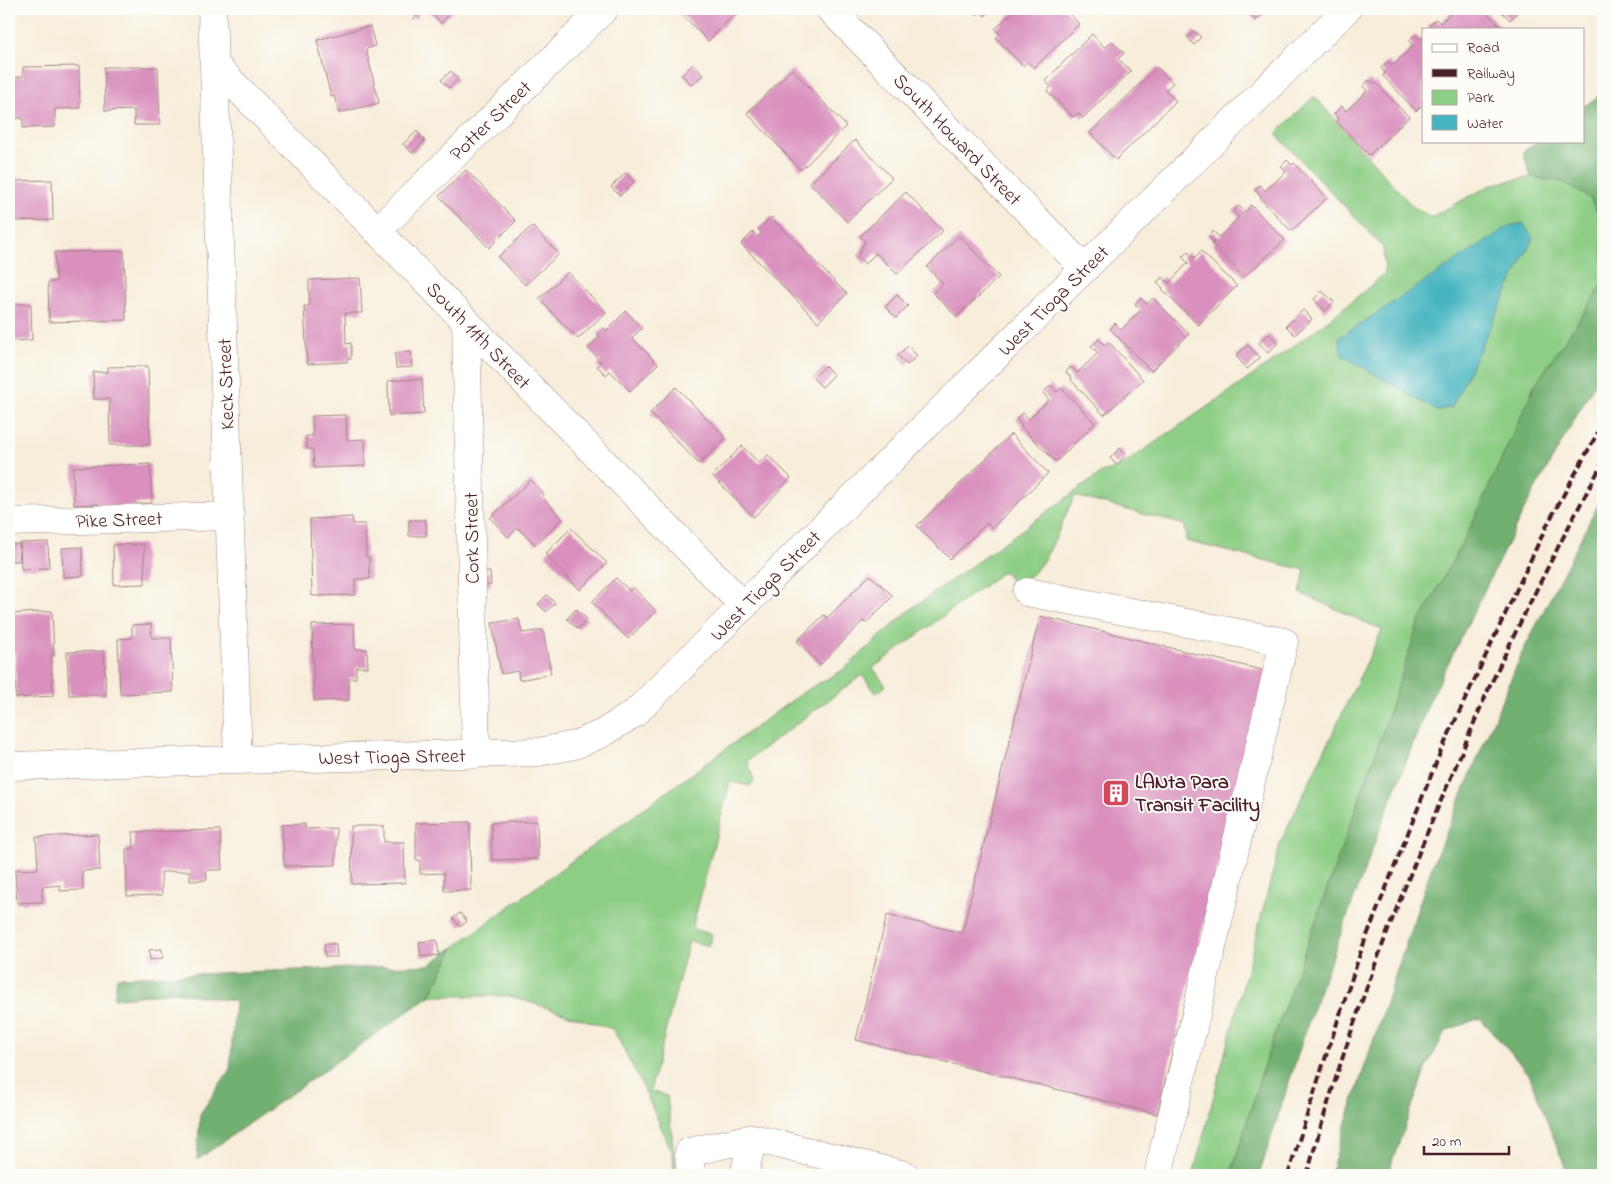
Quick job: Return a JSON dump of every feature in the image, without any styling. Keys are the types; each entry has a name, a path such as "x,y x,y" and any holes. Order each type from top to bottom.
{"street":[{"name":"Keck Street","path":"212,9 238,760"},
{"name":"Potter Street","path":"377,231 604,9"},
{"name":"South Howard Street","path":"830,9 1085,268"},
{"name":"West Tioga Street","path":"9,766 538,752 574,745 603,734 635,713 1347,9"},
{"name":"South 11th Street","path":"214,64 744,606"},
{"name":"Cork Street","path":"466,321 476,754"},
{"name":"Pike Street","path":"9,522 230,516"},
{"path":"1027,592 1284,642 1158,1175"},
{"path":"690,1163 753,1138 905,1175"},
{"path":"744,1175 753,1138"}],"green space":[{"path":"1603,93 1603,223 1590,198 1563,182 1531,177 1523,152 1537,142 1584,142 1584,106"},
{"path":"1314,96 1412,206 1431,217 1493,184 1531,177 1563,182 1590,198 1603,223 1603,284 1535,385 1472,525 1418,625 1374,758 1264,1065 1231,1175 1193,1175 1281,841 1382,630 1300,593 1305,570 1186,541 1185,525 1075,496 1052,546 1038,568 1028,577 1017,584 1011,582 1004,571 873,668 886,686 876,693 862,675 747,761 754,780 750,786 730,782 692,929 712,934 710,946 689,941 650,1091 667,1096 677,1175 674,1175 673,1154 642,1085 613,1029 510,996 430,996 454,947 805,691 843,670 911,609 1104,471 1118,468 1288,350 1354,300 1385,273 1383,247 1276,134"},
{"path":"1603,284 1603,369 1526,506 1430,700 1312,1011 1259,1175 1231,1175 1264,1065 1374,758 1418,625 1472,524 1535,385"},
{"path":"1603,495 1603,1175 1568,1175 1529,1074 1480,1018 1446,1031 1426,1068 1392,1162 1390,1175 1330,1175 1432,866 1522,653"},
{"path":"454,947 430,996 197,1160 200,1114 230,1069 235,1001 173,992 114,999 117,977 429,965"}],"water":[{"path":"1523,223 1533,238 1452,407 1437,411 1342,355 1339,338 1509,226"}],"building":[{"path":"404,9 424,9 414,19"},
{"path":"426,9 455,9 441,23"},
{"path":"677,9 735,9 737,12 708,41"},
{"path":"970,9 992,9 985,16 980,10 976,15"},
{"path":"1016,9 1068,9 1066,10 1079,24 1034,68 1027,62 1023,66 996,38 1000,34 995,29"},
{"path":"1269,9 1256,21 1245,10"},
{"path":"1455,9 1483,9 1502,28 1430,28 1428,26 1436,19 1440,23"},
{"path":"1499,9 1521,9 1510,20"},
{"path":"370,26 375,46 366,49 379,103 339,113 334,96 331,97 317,40"},
{"path":"1194,31 1201,37 1194,45 1188,38"},
{"path":"1092,34 1105,48 1112,41 1124,53 1118,59 1131,71 1083,118 1078,113 1073,117 1047,91 1051,87 1045,81"},
{"path":"1415,35 1420,39 1422,38 1422,105 1416,111 1383,76 1385,73 1381,68 1388,61 1392,66 1403,56 1413,46 1409,41"},
{"path":"693,64 703,75 692,85 682,75"},
{"path":"79,66 80,108 55,109 55,127 23,128 23,118 9,118 9,77 23,77 23,67"},
{"path":"104,67 158,67 160,125 134,125 134,110 105,111"},
{"path":"1157,67 1173,83 1165,90 1176,101 1116,160 1090,133"},
{"path":"792,69 846,126 801,170 747,113"},
{"path":"451,71 458,79 449,88 441,80"},
{"path":"1369,80 1374,84 1375,82 1409,117 1369,155 1336,121 1338,118 1334,114 1342,106 1346,111 1367,91 1363,86"},
{"path":"417,131 425,141 412,153 403,144"},
{"path":"855,140 892,178 847,222 810,183"},
{"path":"1287,160 1292,165 1294,163 1327,198 1291,231 1260,198 1255,190 1260,185 1265,191 1286,172 1281,166"},
{"path":"466,170 516,221 489,248 439,196"},
{"path":"625,173 634,182 620,196 611,187"},
{"path":"52,180 53,220 9,221 9,181"},
{"path":"906,192 943,231 897,274 876,253 865,264 858,256 865,241 860,236"},
{"path":"1251,205 1285,240 1244,277 1212,244 1214,242 1208,236 1213,231 1219,237 1239,217 1233,211 1239,206 1245,212"},
{"path":"771,217 847,294 818,322 741,244 753,232 758,237 762,233 758,229"},
{"path":"532,226 559,254 525,285 498,257"},
{"path":"959,236 999,277 957,317 933,293 943,284 927,267"},
{"path":"124,251 126,320 49,322 48,282 56,282 55,252"},
{"path":"1201,251 1237,286 1198,325 1157,282 1163,277 1169,283 1188,263 1182,257 1188,252 1194,258"},
{"path":"568,272 606,312 578,339 539,299"},
{"path":"360,278 362,313 345,313 346,344 351,343 351,359 347,359 347,362 307,364 304,306 309,306 309,280"},
{"path":"1322,291 1334,302 1325,311 1314,299"},
{"path":"897,295 908,306 896,318 885,307"},
{"path":"1140,298 1147,304 1153,298 1189,334 1151,371 1110,329 1115,323 1121,330 1141,310 1135,304"},
{"path":"9,304 31,304 32,340 9,341"},
{"path":"1303,310 1312,319 1295,335 1286,326"},
{"path":"626,311 642,328 632,338 658,364 630,391 610,371 606,375 597,366 601,362 588,348 600,337 598,334 604,328 606,331"},
{"path":"1269,334 1278,343 1268,353 1259,343"},
{"path":"1099,339 1105,346 1109,342 1143,380 1104,415 1071,380 1066,372 1071,367 1077,373 1098,353 1091,346"},
{"path":"1248,345 1260,358 1247,369 1236,356"},
{"path":"908,346 917,356 907,365 898,355"},
{"path":"411,352 412,367 396,368 395,353"},
{"path":"148,366 150,445 110,445 109,399 94,399 93,372 108,372 108,367"},
{"path":"825,366 834,375 822,387 813,378"},
{"path":"422,379 424,414 389,416 388,381"},
{"path":"1051,385 1057,392 1061,388 1095,423 1056,462 1021,427 1016,419 1023,413 1029,419 1049,400 1043,393"},
{"path":"676,387 726,438 699,464 650,413"},
{"path":"346,415 347,440 365,439 365,466 314,468 313,449 307,449 306,436 313,436 312,416"},
{"path":"1011,434 1048,473 992,528 987,523 950,559 917,526"},
{"path":"742,446 759,463 768,455 791,478 754,517 712,476"},
{"path":"1120,448 1126,455 1117,465 1110,458"},
{"path":"150,464 152,503 135,504 135,507 98,508 98,504 74,505 73,467"},
{"path":"531,480 544,494 542,497 563,519 536,545 518,528 508,537 490,518"},
{"path":"352,517 353,524 365,524 366,557 369,557 370,579 355,579 355,595 312,596 310,519"},
{"path":"409,520 426,520 426,536 409,536"},
{"path":"571,528 607,563 580,590 545,554"},
{"path":"48,542 49,568 21,569 20,543"},
{"path":"9,544 19,544 20,561 9,561"},
{"path":"144,544 145,584 114,585 113,545"},
{"path":"82,547 83,576 63,577 62,548"},
{"path":"490,572 491,585 482,586 481,573"},
{"path":"870,575 893,596 866,623 863,621 820,665 797,641 824,615 827,618"},
{"path":"616,578 630,591 633,587 656,611 628,639 592,602"},
{"path":"547,595 555,603 546,612 538,604"},
{"path":"576,609 587,619 578,629 567,619"},
{"path":"52,611 54,655 51,655 53,696 16,698 15,652 9,652 9,614"},
{"name":"LANta Para Transit Facility","path":"1040,616 1266,671 1157,1114 856,1040 887,915 962,933"},
{"path":"519,619 522,633 543,630 551,674 519,680 518,671 501,674 492,623"},
{"path":"151,624 152,638 171,638 173,692 120,694 118,639 132,638 132,625"},
{"path":"354,624 355,649 367,649 368,667 356,667 356,678 349,678 349,700 314,701 312,625"},
{"path":"104,651 106,695 69,695 67,652"},
{"path":"537,821 538,859 492,860 491,823"},
{"path":"470,822 471,890 444,891 444,873 420,874 420,860 416,860 416,823"},
{"path":"305,824 305,829 336,828 336,865 284,866 282,825"},
{"path":"351,826 384,826 384,842 404,842 405,883 352,884"},
{"path":"220,830 222,870 206,870 207,880 190,881 190,871 161,872 162,895 127,896 126,849 134,848 133,832"},
{"path":"98,834 100,870 82,871 83,890 60,891 60,885 42,887 42,902 17,903 15,870 38,869 36,837"},
{"path":"460,913 467,921 460,927 453,918"},
{"path":"437,940 439,955 421,957 419,942"},
{"path":"324,944 336,944 337,957 325,957"},
{"path":"162,949 163,958 150,960 149,950"}],"railway":[{"path":"1288,1175 1362,948 1440,753 1547,525 1603,423"},
{"path":"1307,1175 1352,1029 1387,933 1425,838 1483,701 1544,574 1603,462"}],"place":[{"name":"LANta Para Transit Facility","path":"1116,793"}]}
